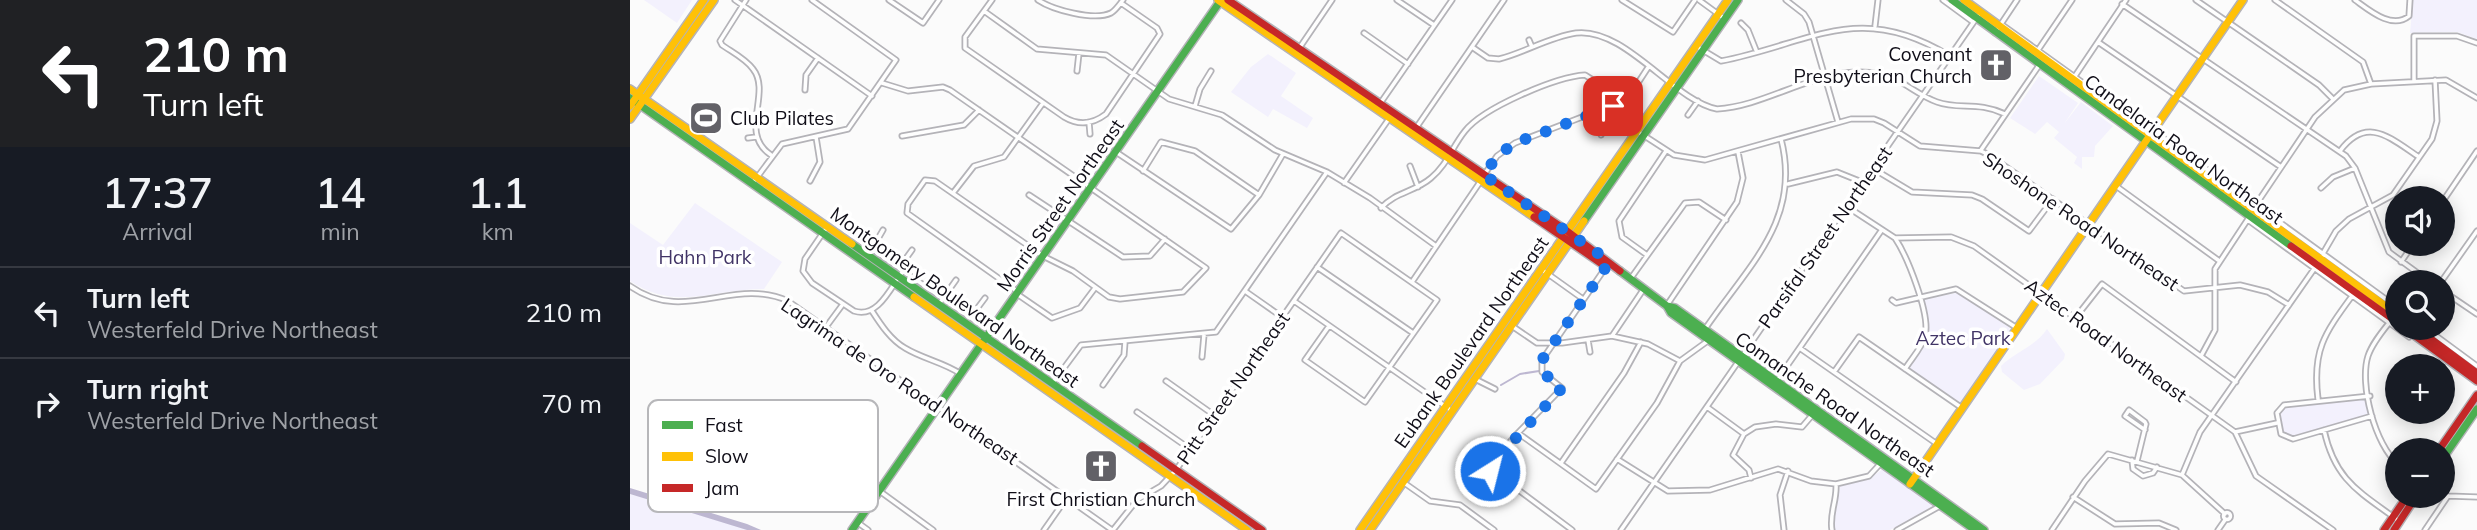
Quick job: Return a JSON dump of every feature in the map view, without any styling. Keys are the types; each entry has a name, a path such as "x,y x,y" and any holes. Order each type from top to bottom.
{"main road":[{"path":"630,119 636,101 704,0"},
{"path":"636,101 714,0"},
{"name":"Comanche Road Northeast","path":"1222,0 1569,236 1643,290 1675,309 1740,359 1978,529"},
{"name":"Morris Street Northeast","path":"878,492 1222,0"},
{"name":"Eubank Boulevard Northeast","path":"1360,530 1449,409 1675,84 1721,16 1728,0"},
{"name":"Eubank Boulevard Northeast","path":"1721,16 1738,0"},
{"name":"Candelaria Road Northeast","path":"1952,0 1977,18 1998,28 2042,62 2150,135 2385,313"},
{"name":"Candelaria Road Northeast","path":"1964,0 1977,18"},
{"path":"1911,481 2243,0"},
{"name":"Montgomery Boulevard Northeast","path":"630,89 636,101 825,230 941,301 985,341"},
{"name":"Candelaria Road Northeast","path":"2317,261 2385,306"},
{"name":"Montgomery Boulevard Northeast","path":"899,275 1049,387 1174,474 1262,530"},
{"name":"Eubank Boulevard Northeast","path":"1370,530 1449,409 1475,379 1508,323"},
{"path":"2427,340 2477,381"},
{"path":"2430,340 2477,373"},
{"path":"2447,438 2477,395"},
{"path":"2455,441 2477,409"},
{"name":"Montgomery Boulevard Northeast","path":"1174,474 1247,530"},
{"name":"Comanche Road Northeast","path":"1911,481 1940,506 1978,529"},
{"path":"2394,530 2401,508"},
{"path":"2384,530 2406,508"},
{"name":"Morris Street Northeast","path":"852,530 864,512"}],"street":[{"path":"735,0 872,96"},
{"path":"746,0 720,36 722,46 751,66 756,75 756,137 763,150 771,155"},
{"path":"755,180 771,155 782,144 848,129 896,60 812,0"},
{"path":"889,0 923,23 939,0"},
{"path":"992,0 963,45 1071,121 1089,122 1106,114 1160,34 1157,28 1122,1 1105,14 1059,12 1038,0"},
{"path":"1397,0 1434,25"},
{"path":"1379,106 1452,0"},
{"path":"1414,130 1504,0"},
{"path":"1622,0 1673,32 1697,0 1721,16"},
{"path":"1786,0 1804,14 1838,122"},
{"path":"1875,26 1878,0"},
{"path":"1943,0 1977,18"},
{"path":"2017,0 1998,28 2038,50 2075,76 2150,135"},
{"path":"2038,50 2072,0"},
{"path":"2196,0 2319,85 2333,99"},
{"path":"2275,0 2363,62 2371,84"},
{"path":"2355,0 2391,20 2405,20 2409,16 2410,0"},
{"path":"1298,51 1330,1"},
{"path":"2075,76 2124,2 2202,59 2340,151 2355,168 2387,249 2413,270"},
{"path":"984,12 1037,48 1106,55 1175,101 1230,118 1283,154 1327,172 1370,198 1436,247"},
{"name":"Parsifal Street Northeast","path":"1622,530 1977,18"},
{"path":"1741,23 1748,30 1756,50"},
{"path":"1699,49 1721,61 1840,27 1875,26 1917,37 1950,56"},
{"path":"1363,33 1408,64"},
{"path":"1472,47 1494,60 1575,33 1587,33 1609,40 1712,108 1722,108 1854,72 1877,73 1902,81 1938,103 1978,104 2005,114"},
{"path":"2414,81 2414,36 2457,36 2477,43"},
{"path":"1529,40 1532,47"},
{"path":"2098,42 2281,167"},
{"path":"1077,71 1079,53"},
{"path":"805,90 806,75 818,58"},
{"path":"1981,151 2042,62"},
{"path":"1329,326 1305,360 1365,402 1437,300 1412,282 1497,156 1515,143 1593,115 1623,99 1649,66"},
{"path":"1195,106 1200,89 1211,71"},
{"path":"1381,208 1394,195 1418,187 1439,171 1465,130 1486,111 1573,77 1592,77 1623,99"},
{"path":"2182,475 2200,432 2342,225 2393,195 2419,157 2436,130 2435,80"},
{"path":"2201,356 2215,330 2214,288 2218,260 2306,129 2333,99 2352,86 2435,80 2451,80 2477,98"},
{"path":"882,83 916,92 943,87 1206,268 1193,284 1172,295 1120,299 1109,297 1096,288 1043,256 953,193 928,179 908,204 910,216 1052,318 1080,308 1096,288"},
{"path":"1688,115 1698,101"},
{"path":"953,193 974,166 1004,158 1043,103"},
{"path":"902,136 964,125 979,110"},
{"path":"1344,183 1391,115"},
{"path":"1593,115 1601,135"},
{"name":"Shoshone Road Northeast","path":"1640,133 1666,151 1704,160 1838,122 1874,119 1930,148 1981,151 2176,287 2193,292 2240,285 2256,288 2288,305"},
{"path":"1089,122 1090,134"},
{"path":"2340,151 2352,137 2368,131 2388,136 2419,157"},
{"path":"748,138 756,137"},
{"path":"810,181 820,162 816,137"},
{"path":"1518,433 1596,489 1657,403 1680,361 1707,335 1777,222 1787,184 1781,139"},
{"path":"1143,171 1161,142 1195,152 1259,195"},
{"path":"1647,256 1622,237 1619,221 1666,151"},
{"path":"2453,186 2477,151"},
{"path":"1116,152 1224,226 1236,226 1259,195 1283,154"},
{"path":"1667,306 1726,220 1742,190 1738,152"},
{"path":"1410,166 1418,187"},
{"path":"1872,168 1912,192 1972,195 1982,199 2029,231 2053,199"},
{"path":"2321,188 2333,177 2355,168"},
{"path":"1049,387 1081,345 1204,335 1219,329 1327,172"},
{"path":"1787,184 1837,172 1862,182"},
{"path":"2116,186 2218,260"},
{"path":"1029,195 1066,222 1130,259 1150,256 1165,239"},
{"path":"1630,280 1688,201 1699,202 1726,220"},
{"name":"Aztec Road Northeast","path":"1846,206 1895,238 1963,239 2235,432 2256,476 2333,530"},
{"path":"2251,212 2317,261 2385,300"},
{"path":"825,230 805,259 803,271 812,282 859,313 872,311 899,275 912,250"},
{"path":"883,230 872,249 899,275"},
{"path":"1775,384 1881,231"},
{"path":"2449,270 2477,231"},
{"name":"Pitt Street Northeast","path":"1113,530 1135,501 1174,474 1340,233 1412,282"},
{"path":"1895,238 1909,260 1926,333 1905,369"},
{"path":"2401,262 2405,256"},
{"path":"2317,261 2352,296 2385,320"},
{"path":"1572,530 1490,471 1493,462 1518,433 1562,388 1545,376 1541,368 1552,344 1608,264"},
{"path":"1317,267 1413,333"},
{"path":"1544,271 1583,299"},
{"path":"956,279 941,301 978,323"},
{"path":"2076,317 2102,284 2236,382"},
{"name":"Lagrima de Oro Road Northeast","path":"630,286 649,298 678,304 741,294 769,294 788,301 1113,530"},
{"path":"1892,300 1896,303 1951,289 1963,290 2017,328"},
{"path":"1612,336 1643,290"},
{"path":"1245,291 1282,317"},
{"path":"2318,400 2315,373 2318,349 2352,296"},
{"path":"971,318 985,298"},
{"path":"2455,298 2476,312"},
{"path":"1294,301 1449,409"},
{"path":"826,327 843,304"},
{"path":"872,311 905,348 943,362 961,374"},
{"path":"1508,323 1537,343 1552,344 1612,336 1641,342 1680,361"},
{"path":"2385,329 2368,356 2366,376 2372,416 2379,442 2385,449"},
{"path":"1202,357 1204,335"},
{"path":"1834,372 1859,337 1962,408"},
{"path":"1588,340 1590,352"},
{"path":"2442,340 2477,366"},
{"path":"1103,385 1124,355 1125,342"},
{"path":"1561,463 1624,373 1641,342"},
{"path":"1800,349 1937,444"},
{"path":"1475,379 1495,389"},
{"path":"1166,381 1214,415"},
{"path":"2370,396 2284,405 2277,413 2277,423 2281,434 2289,439 2372,416"},
{"path":"1707,407 1744,434"},
{"path":"2137,461 2146,422 2129,410 2125,416 2144,430"},
{"path":"1137,412 1191,449"},
{"path":"1751,478 1749,470 1733,455 1744,434 1765,424 1802,427 1815,412"},
{"path":"2235,432 2277,423"},
{"path":"2324,430 2332,461 2348,483 2396,519"},
{"path":"2052,530 2073,497 2108,454 2182,475 2225,514 2231,516 2218,530"},
{"path":"1617,459 1668,491 1710,490 1779,469 1811,481 1836,484 1869,476 1883,461"},
{"path":"2132,460 2133,469 2143,477 2153,473 2157,467"},
{"path":"1784,530 1780,495 1788,471"},
{"path":"1403,482 1430,502 1460,506 1494,530"},
{"path":"1832,530 1830,517 1836,503 1836,484"},
{"path":"878,492 933,530"},
{"path":"1044,530 1068,496"},
{"path":"2455,496 2477,497"},
{"path":"2073,497 2109,522 2165,523 2176,530"},
{"path":"1897,530 1940,506"},
{"path":"2425,530 2440,508"},
{"path":"857,522 867,530"},
{"path":"2148,530 2150,523"},
{"path":"2125,524 2129,530"}],"green space":[{"path":"644,0 692,0 677,23"},
{"path":"2413,0 2477,0 2477,39 2457,32 2410,33"},
{"path":"1268,54 1296,73 1281,96 1313,118 1307,128 1273,109 1268,117 1231,92 1251,67"},
{"path":"2039,76 2078,103 2064,124 2081,102 2113,126 2095,146 2094,157 2082,157 2082,169 2074,163 2077,157 2054,138 2059,132 2047,122 2035,134 2010,118"},
{"name":"Hahn Park","path":"695,203 782,262 764,289 679,297 647,290 630,281 630,223 663,245"},
{"name":"Aztec Park","path":"1956,293 1965,295 2009,326 2010,332 1961,404 1909,369 1926,338 1927,323 1923,303 1926,299"},
{"path":"2047,329 2065,354 2064,359 2040,384 2024,390 2002,372 2001,366 2037,340"},
{"path":"2365,399 2368,415 2293,436 2283,433 2279,415 2286,406"},
{"path":"1883,469 1935,506 1890,530 1835,530 1840,486 1870,478"},
{"path":"630,494 648,499 648,512 690,512 747,530 630,530"}],"shaded area":[{"path":"630,488 648,494 648,500 630,494"},
{"path":"688,512 708,512 761,530 747,530"}],"waterway":[{"path":"1501,385 1520,374 1539,371"}],"traffic: fast":[{"path":"878,493 1221,0"},
{"path":"1584,221 1738,0"},
{"path":"1952,0 2291,246"},
{"path":"630,98 914,297"},
{"path":"852,244 1142,446"},
{"path":"1620,271 1667,306 1671,313 1975,530"},
{"path":"1667,306 1675,308 1984,530"},
{"path":"2455,441 2477,409"},
{"path":"852,530 865,512"}],"traffic: slow":[{"path":"630,106 704,0"},
{"path":"630,119 714,0"},
{"path":"1218,0 1534,217"},
{"path":"1360,530 1728,0"},
{"path":"1964,0 2385,306"},
{"path":"1910,484 2243,0"},
{"path":"630,89 852,244"},
{"path":"1370,530 1584,221"},
{"path":"914,297 1247,530"}],"traffic: jam":[{"path":"1228,0 1567,231 1620,271"},
{"path":"1534,217 1602,264 1608,264"},
{"path":"2291,246 2385,314"},
{"path":"2421,340 2477,381"},
{"path":"2433,340 2477,373"},
{"path":"2447,438 2477,395"},
{"path":"1142,446 1262,530"},
{"path":"2384,530 2399,508"},
{"path":"2394,530 2408,508"}],"place":[{"name":"Covenant Presbyterian Church","path":"1996,65"},
{"name":"Club Pilates","path":"706,118"},
{"name":"First Christian Church","path":"1101,466"}],"route":[{"path":"1490,471 1490,466 1514,437 1562,388 1542,372 1542,360 1608,264 1605,258 1484,175 1497,156 1515,143 1613,106"}]}
